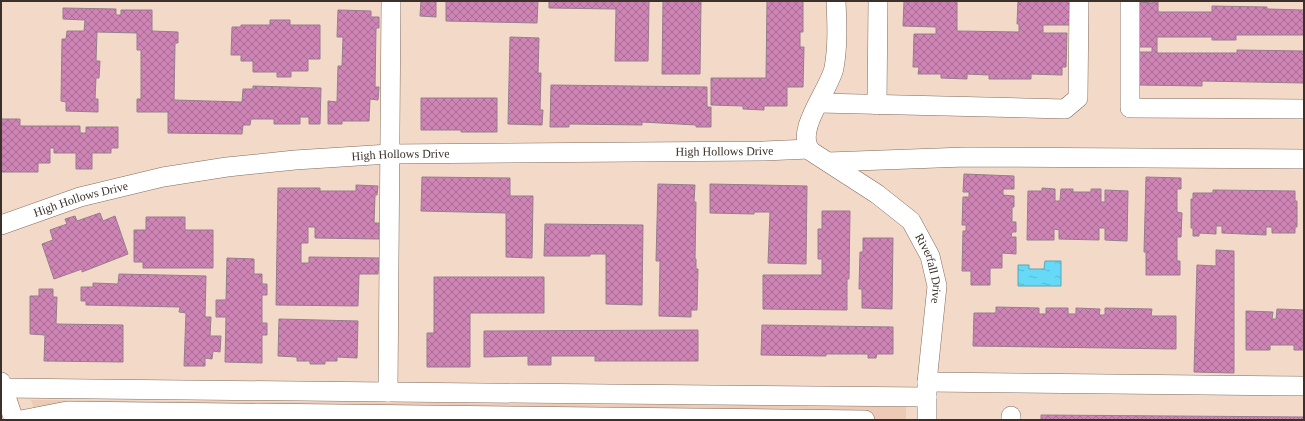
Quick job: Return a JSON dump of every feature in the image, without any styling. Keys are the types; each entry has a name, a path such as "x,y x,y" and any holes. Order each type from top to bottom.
{"street":[{"path":"388,392 391,1"},
{"path":"836,1 837,42 834,70 819,103 809,120 806,131 806,143 809,149 828,162 965,157 1304,160"},
{"path":"877,105 878,1"},
{"path":"819,103 1065,109 1078,98 1079,1"},
{"path":"1130,1 1130,108 1304,110"},
{"name":"High Hollows Drive","path":"1,225 80,197 163,177 227,167 295,160 390,154 756,151 809,149"},
{"name":"Riverfall Drive","path":"828,162 877,194 911,221 930,256 937,286 927,389 927,420"},
{"path":"14,420 2,386 388,392 1304,386"},
{"path":"22,420 69,415 865,420"}],"shaded area":[{"path":"31,400 906,407 906,420 38,420"}],"water":[{"path":"1045,261 1061,261 1061,286 1018,286 1018,265 1029,265 1029,269 1044,269"}],"building":[{"path":"421,1 436,1 436,17 420,16"},
{"path":"446,1 538,1 537,23 446,21"},
{"path":"549,1 649,1 648,61 615,61 616,9 549,8"},
{"path":"663,1 701,1 700,74 662,74"},
{"path":"767,1 803,1 803,32 800,32 800,47 804,47 803,87 787,87 787,106 764,106 764,110 743,109 743,106 711,105 711,78 766,78"},
{"path":"904,1 957,1 957,31 1019,32 1019,24 1017,24 1018,1 1071,1 1071,25 1043,25 1043,33 1067,33 1066,67 1062,67 1062,75 1031,74 1031,79 989,79 989,75 967,74 967,79 941,78 941,74 918,74 919,67 913,67 914,34 936,34 936,27 903,26"},
{"path":"1153,1 1158,1 1158,12 1212,12 1212,6 1267,7 1267,9 1304,10 1304,35 1236,35 1236,40 1212,40 1212,37 1157,37 1157,53 1237,53 1237,50 1304,51 1304,83 1202,81 1202,86 1137,85 1137,52 1152,52 1152,47 1138,47 1138,2 1153,3"},
{"path":"63,8 116,9 116,15 121,15 121,10 152,10 152,31 178,32 178,43 175,43 174,100 242,102 243,89 253,89 253,86 321,88 320,124 309,124 309,117 300,117 300,124 274,124 274,119 251,119 250,125 243,125 242,134 168,133 168,112 137,112 137,99 141,99 141,50 137,50 137,33 97,32 96,61 100,61 99,78 96,78 95,99 98,99 98,112 66,111 66,102 61,101 62,39 66,39 67,31 84,31 85,20 63,19"},
{"path":"338,10 371,11 371,17 379,17 379,28 376,28 375,87 379,87 378,100 370,99 369,121 342,121 342,124 328,124 328,101 337,102 338,66 342,66 343,37 337,37"},
{"path":"270,20 290,20 290,25 320,25 320,59 308,59 308,71 291,71 291,77 277,77 277,72 253,72 253,61 241,61 241,55 231,55 232,27 241,27 241,25 270,25"},
{"path":"510,37 539,38 538,73 541,73 540,110 543,110 542,125 508,124"},
{"path":"551,85 707,87 707,107 711,107 711,127 642,122 642,125 569,124 569,127 550,127"},
{"path":"421,98 497,98 497,132 421,130"},
{"path":"1,119 20,119 20,126 80,126 80,133 86,133 86,127 118,127 118,148 111,148 111,153 92,153 92,169 76,169 76,153 54,153 54,148 50,148 50,163 38,163 38,172 1,172"},
{"path":"964,174 1014,176 1014,189 1003,189 1003,195 1014,196 1012,222 1016,222 1016,232 1012,232 1011,237 1016,237 1016,254 1002,253 1002,268 990,268 990,285 971,285 971,271 962,271 963,231 966,231 966,225 962,225 963,197 969,197 969,192 963,192"},
{"path":"422,177 510,178 510,196 533,196 532,258 506,257 506,213 421,211"},
{"path":"1146,177 1181,178 1181,189 1177,189 1177,212 1182,213 1181,237 1177,237 1177,261 1180,261 1180,275 1146,275 1146,252 1144,252"},
{"path":"658,184 695,185 695,259 696,269 698,269 697,310 691,310 691,317 659,316 660,261 656,261"},
{"path":"710,184 807,186 806,264 768,263 770,212 754,212 754,214 710,213"},
{"path":"356,185 378,186 377,195 375,195 374,223 379,223 379,239 315,238 315,227 308,227 308,243 301,243 301,263 309,263 309,257 379,258 378,274 359,274 358,306 276,305 278,188 320,188 320,191 356,191"},
{"path":"1042,188 1055,189 1055,201 1060,201 1061,189 1073,189 1073,192 1091,192 1091,189 1101,189 1101,202 1105,202 1105,190 1128,191 1127,241 1105,240 1105,228 1099,228 1099,240 1059,239 1059,230 1054,229 1054,240 1027,240 1028,191 1042,191"},
{"path":"1213,190 1295,191 1295,201 1297,201 1297,227 1295,227 1295,233 1272,233 1272,227 1266,227 1266,235 1222,233 1222,226 1216,226 1216,234 1199,233 1199,236 1193,236 1193,228 1191,228 1191,199 1193,199 1193,193 1213,193"},
{"path":"822,211 850,211 847,310 763,309 763,275 822,275 822,259 818,259 818,229 822,229"},
{"path":"100,213 103,221 115,216 128,254 82,272 82,269 54,279 42,244 53,240 50,230 67,224 65,219 75,216 77,221"},
{"path":"146,217 185,217 185,230 213,230 213,268 143,268 143,262 134,262 134,230 146,230"},
{"path":"545,224 643,225 642,305 606,304 606,254 590,254 590,256 544,256"},
{"path":"863,238 893,238 892,309 862,308 862,289 859,289 860,252 863,252"},
{"path":"1216,250 1234,251 1234,373 1194,372 1197,265 1216,266"},
{"path":"227,258 254,259 254,274 262,274 262,284 267,284 267,295 262,295 262,323 267,323 267,335 262,335 262,363 225,362 226,317 216,317 216,300 226,300"},
{"path":"119,274 206,276 205,317 211,317 210,336 221,336 220,352 213,351 212,359 205,358 205,366 184,366 186,313 179,312 180,307 86,305 86,301 81,301 81,287 93,287 93,283 118,284"},
{"path":"434,277 544,277 544,313 470,313 470,367 427,367 427,333 434,333"},
{"path":"39,289 53,289 53,297 57,297 56,324 123,325 123,362 44,361 45,335 30,334 30,296 39,296"},
{"path":"996,307 1039,308 1039,314 1046,314 1046,308 1068,308 1068,314 1076,314 1076,308 1100,309 1099,315 1105,315 1105,308 1152,309 1151,316 1176,316 1176,349 973,346 974,313 996,313"},
{"path":"1277,309 1304,310 1304,350 1294,350 1294,345 1270,345 1270,350 1246,350 1246,311 1273,312 1272,319 1276,319"},
{"path":"279,319 358,321 357,358 337,357 337,361 325,361 325,364 310,364 310,361 297,361 297,357 278,356"},
{"path":"762,325 893,327 893,354 877,354 876,358 868,358 868,354 826,354 826,356 761,355"},
{"path":"698,330 698,361 595,361 595,356 551,356 551,365 528,365 528,356 484,357 484,331"},
{"path":"1041,415 1304,417 1304,420 1041,420"}]}
